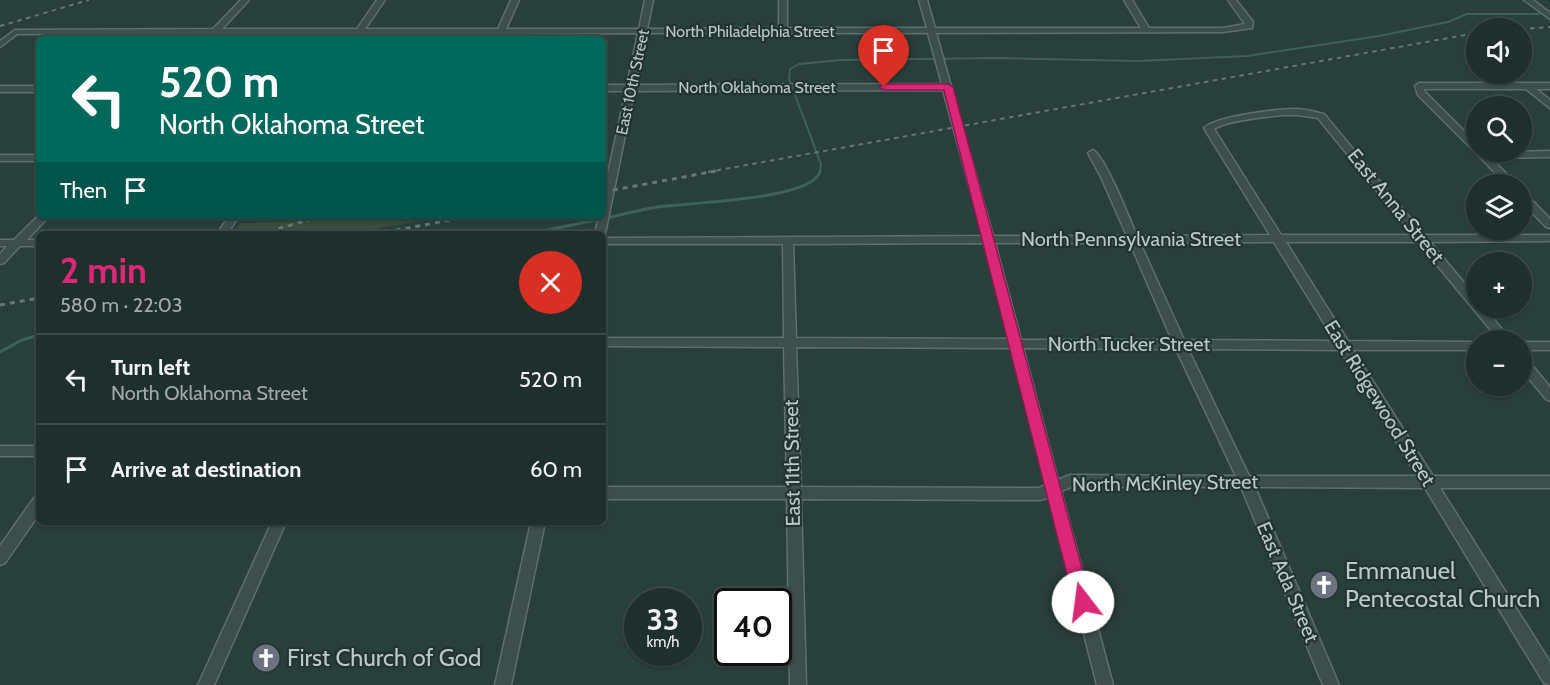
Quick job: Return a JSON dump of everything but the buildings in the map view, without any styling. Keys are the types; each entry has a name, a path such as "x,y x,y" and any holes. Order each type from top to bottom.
{"street":[{"path":"211,36 245,0"},
{"path":"357,35 381,0"},
{"path":"499,35 515,0"},
{"name":"East 10th Street","path":"606,207 649,0"},
{"path":"783,0 783,31"},
{"path":"923,0 989,240 1105,685"},
{"path":"1128,0 1146,30"},
{"name":"North Philadelphia Street","path":"0,45 15,32 499,35 643,31 1223,30 1249,26 1249,21 1232,0"},
{"path":"1528,0 1550,17"},
{"path":"1466,138 1419,88 1427,86 1550,86"},
{"path":"1528,86 1550,105"},
{"name":"North Oklahoma Street","path":"606,88 948,87"},
{"path":"0,89 36,89"},
{"name":"East Ridgewood Street","path":"1311,112 1214,124 1209,128 1550,677"},
{"name":"East Anna Street","path":"1311,112 1328,121 1466,293"},
{"name":"East Ada Street","path":"1093,153 1245,481 1331,685"},
{"path":"1532,153 1550,154"},
{"path":"606,157 616,157"},
{"path":"0,158 36,158"},
{"path":"1489,162 1501,174"},
{"path":"1532,206 1550,225"},
{"path":"0,260 41,219"},
{"name":"North Pennsylvania Street","path":"606,235 788,240 1550,238"},
{"name":"East 11th Street","path":"788,240 798,685"},
{"path":"0,243 36,243"},
{"name":"East Anna Street","path":"1487,318 1497,330"},
{"name":"North Tucker Street","path":"606,342 789,341 1466,346"},
{"path":"1532,346 1550,346"},
{"path":"1532,374 1550,396"},
{"path":"0,451 36,452"},
{"name":"North McKinley Street","path":"606,494 1040,494 1070,481 1550,483"},
{"path":"0,558 36,506"},
{"path":"206,685 278,525"},
{"path":"503,685 537,525"}],"green space":[{"path":"312,219 430,219 364,231 234,231 241,223"}],"waterway":[{"path":"820,172 821,164 789,79 790,69 799,64 841,60 997,58 1138,61 1247,56 1379,36 1448,22 1467,14 1539,14"},
{"path":"607,218 657,207 774,194 813,181 820,171"},
{"path":"543,231 600,219"},
{"path":"0,352 22,340 36,336"}],"railway":[{"path":"0,26 89,0"},
{"path":"1532,28 1550,27"},
{"path":"708,172 1466,35"},
{"path":"606,191 716,171"},
{"path":"270,231 312,219"},
{"path":"392,231 455,219"},
{"path":"0,305 36,299"}],"place":[{"name":"Emmanuel Pentecostal Church","path":"1324,585"},
{"name":"First Church of God","path":"266,658"}],"route":[{"path":"884,87 948,87 1083,602"}]}
